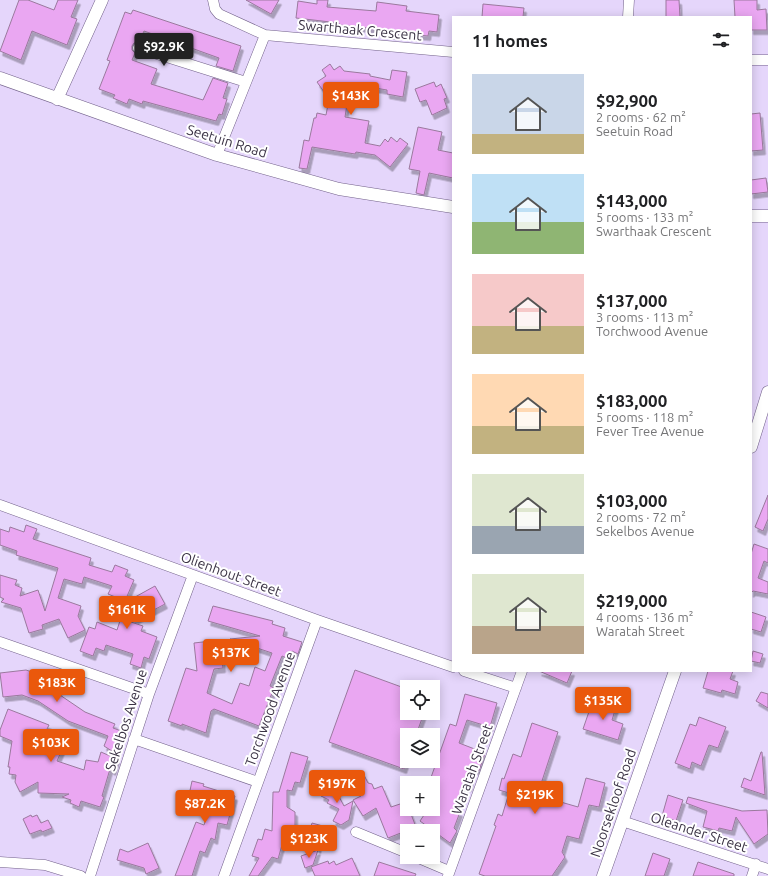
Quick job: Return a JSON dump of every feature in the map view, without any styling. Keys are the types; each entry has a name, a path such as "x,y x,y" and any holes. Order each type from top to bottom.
{"street":[{"path":"57,99 102,0"},
{"name":"Swarthaak Crescent","path":"213,0 215,9 219,14 265,35 452,52"},
{"path":"628,16 629,0"},
{"path":"217,155 265,35"},
{"path":"138,48 246,82"},
{"path":"752,60 768,60"},
{"name":"Seetuin Road","path":"0,78 217,155 339,189 452,207"},
{"path":"752,216 768,215"},
{"path":"752,444 768,392"},
{"name":"Olienhout Street","path":"0,505 317,620 452,667"},
{"name":"Sekelbos Avenue","path":"90,876 149,694 193,575"},
{"name":"Torchwood Avenue","path":"224,876 317,620"},
{"path":"0,642 149,694"},
{"path":"467,672 516,688"},
{"name":"Waratah Street","path":"448,873 522,672"},
{"name":"Noorsekloof Road","path":"603,876 675,672"},
{"path":"134,740 258,782"},
{"name":"Oleander Street","path":"622,821 768,869"},
{"path":"356,832 400,850"},
{"path":"0,862 45,865 81,876"},
{"path":"430,864 448,873"},
{"path":"752,876 756,864"}],"building":[{"path":"19,0 28,0 54,10 58,0 78,0 71,17 77,19 67,45 32,31 21,60 0,51"},
{"path":"246,0 279,0 271,14"},
{"path":"317,0 328,0 327,7 376,11 377,2 407,6 406,11 439,15 437,32 429,31 428,36 398,33 397,35 386,34 386,30 339,25 339,23 296,18 298,1 317,4"},
{"path":"666,0 679,0 680,16 666,16"},
{"path":"734,0 757,0 757,10 766,9 767,30 752,30 752,16 735,16"},
{"path":"483,4 524,8 523,16 482,16"},
{"path":"133,10 241,46 233,71 216,66 219,58 144,31 139,42 134,43 132,46 132,50 135,53 132,60 157,69 151,84 203,100 213,78 228,83 223,98 227,99 222,115 219,114 216,121 143,101 142,104 129,99 127,104 113,98 115,95 99,89 110,61 107,60 125,12 131,14"},
{"path":"330,64 334,70 340,66 344,71 370,74 370,76 390,80 392,70 407,72 403,97 387,94 387,90 369,87 367,100 348,98 345,117 369,121 365,143 380,146 385,139 388,142 391,137 397,142 400,138 408,144 390,167 375,155 356,152 355,154 312,147 307,169 299,168 304,140 309,141 314,118 316,118 317,113 326,115 329,99 317,82 326,76 322,70"},
{"path":"434,82 436,87 441,84 447,98 444,99 447,108 432,115 426,100 420,102 415,89"},
{"path":"760,113 763,150 752,151 752,114"},
{"path":"418,127 442,132 438,150 452,153 452,178 429,173 424,195 416,193 420,171 409,169"},
{"path":"766,178 768,192 752,194 752,180"},
{"path":"768,495 768,519 763,531 755,527"},
{"path":"26,525 37,529 33,539 91,558 89,565 112,572 115,565 128,570 125,576 134,580 125,601 108,594 112,586 84,577 82,584 64,579 58,598 81,606 78,616 85,630 68,638 59,619 42,625 43,629 29,633 21,608 1,602 4,599 0,597 0,575 17,580 15,585 22,588 20,596 38,590 45,611 58,568 16,555 17,551 0,545 0,529 9,532 10,527 24,532"},
{"path":"754,544 768,549 768,563 764,561 758,578 768,582 768,594 752,592 752,551"},
{"path":"155,586 165,604 131,622 143,626 141,631 157,637 149,659 144,657 141,668 130,664 133,654 106,645 104,651 96,648 93,656 80,651 89,627 95,629 97,622 117,630 126,602"},
{"path":"213,606 273,621 272,624 285,628 283,636 302,642 298,654 292,651 289,659 282,656 270,686 274,688 259,726 214,709 211,711 206,733 182,724 182,726 168,721 186,668 197,671 194,643 220,640 223,668 214,669 207,693 232,704 240,683 249,686 255,667 265,671 272,653 230,639 260,636 208,621"},
{"path":"752,612 766,617 761,632 752,629"},
{"path":"753,651 763,654 760,663 752,661"},
{"path":"26,670 44,676 61,688 57,693 85,712 115,724 113,728 124,732 115,753 104,746 108,736 68,721 38,701 22,695 3,697 0,673"},
{"path":"355,670 400,686 400,720 421,720 419,728 400,728 400,768 329,742"},
{"path":"541,672 572,672 567,683"},
{"path":"708,672 733,672 730,679 738,682 735,694 722,690 721,693 703,688"},
{"path":"761,692 768,694 768,708 756,701"},
{"path":"465,694 497,703 490,727 467,720 459,743 485,753 479,771 473,769 469,787 465,786 455,811 460,812 454,828 457,831 450,843 440,836 440,824 424,824 420,821 423,816 440,816 440,776 431,776 434,768 440,768 440,752 450,724 456,726"},
{"path":"593,700 616,707 612,720 623,724 618,740 583,729"},
{"path":"8,709 49,725 46,731 61,737 60,744 64,745 57,761 84,770 86,760 98,762 101,752 117,759 113,771 110,769 102,796 104,797 100,807 81,801 79,807 70,803 71,800 62,797 69,794 38,793 38,782 20,792 15,782 16,775 9,774 10,767 8,767 12,741 0,736 0,730"},
{"path":"699,717 726,727 718,748 709,745 701,766 692,762 690,769 675,763 690,724 696,726"},
{"path":"532,723 558,732 539,790 542,791 540,796 578,807 586,778 605,783 599,807 589,805 579,839 567,836 562,852 565,857 552,876 485,876 479,874 496,826 494,825 498,814 502,816 509,793 499,790 502,778 504,779 513,754 521,757"},
{"path":"291,752 308,757 300,783 295,782 292,791 287,790 287,807 295,812 295,831 286,831 278,859 272,857 258,876 249,876 259,858 252,856 258,839 262,840 265,829 272,831 273,792 279,792"},
{"path":"761,752 765,795 741,787 744,778 751,781"},
{"path":"364,775 368,783 372,784 374,789 382,786 391,807 400,804 400,816 412,816 415,824 400,824 400,833 388,838 376,808 363,816 353,800 361,796 353,780"},
{"path":"329,778 344,806 353,801 349,820 341,825 333,821 339,809 327,803 329,800 321,796"},
{"path":"192,781 235,796 227,825 218,823 215,840 211,838 205,853 200,851 192,876 175,876 196,822 204,825 210,805 188,800"},
{"path":"668,795 683,800 676,821 662,816"},
{"path":"688,797 742,811 767,810 768,834 754,844 736,817 732,831 719,828 718,831 703,827 707,811 686,803"},
{"path":"31,815 32,817 37,815 41,823 48,820 52,828 42,832 41,830 30,834 23,819"},
{"path":"312,823 330,828 328,837 322,835 318,849 307,840"},
{"path":"148,843 159,868 146,874 144,868 117,860 120,849 128,852"},
{"path":"318,850 313,865 305,868 301,856"},
{"path":"653,853 670,859 664,876 645,876"},
{"path":"352,858 360,876 315,876 311,867 328,861 329,864 334,861 336,865"},
{"path":"379,862 416,874 415,876 374,876"},
{"path":"698,862 734,874 734,876 693,876"}]}
